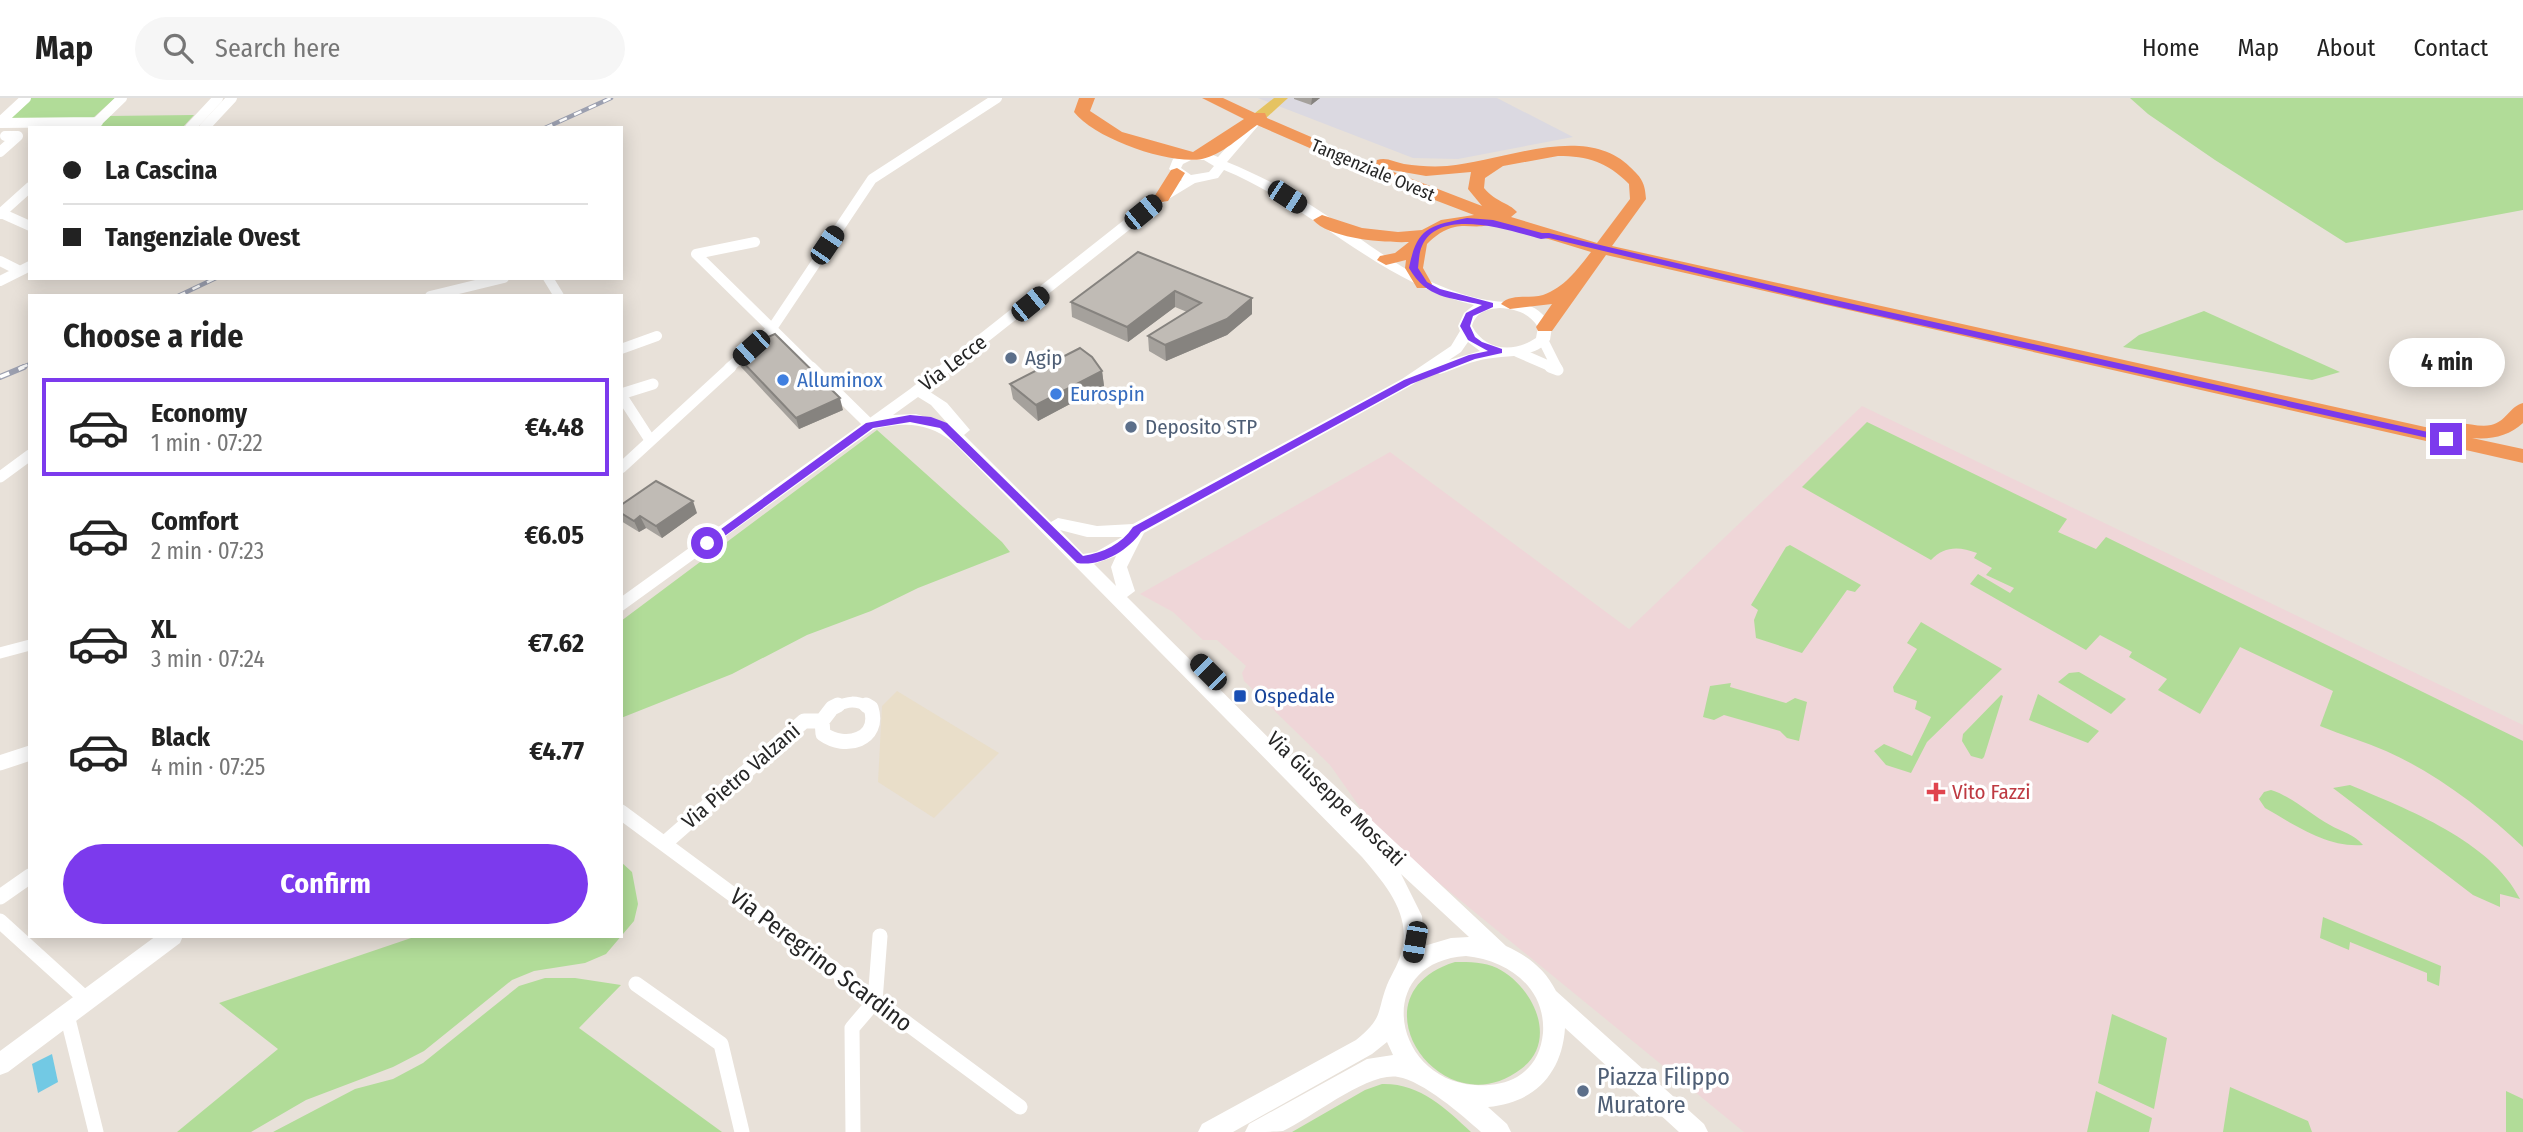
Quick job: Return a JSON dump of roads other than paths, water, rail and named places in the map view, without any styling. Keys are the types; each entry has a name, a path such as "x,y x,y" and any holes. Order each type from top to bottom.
{"highway":[{"path":"1087,98 1083,111 1091,121 1149,146 1194,156 1230,142 1260,116"},
{"name":"Tangenziale Ovest","path":"1203,98 1224,101 1474,212 1645,256 2523,458"},
{"path":"1312,140 1412,170 1450,171 1539,151 1579,152 1615,163 1637,183 1638,199 1577,281 1544,333"},
{"path":"1312,140 1320,151 1432,201 1442,215 1427,235 1414,268 1430,287"},
{"path":"1149,146 1181,176 1162,197"},
{"path":"1497,162 1477,176 1476,188 1479,193 1489,204 1550,231"},
{"path":"1322,220 1369,237 1427,235"},
{"path":"1386,260 1399,258 1427,235 1453,222 1480,220 1541,236 1550,231"},
{"name":"Tangenziale Ovest","path":"1645,256 2523,448"},
{"path":"1510,304 1547,300 1577,281"},
{"path":"2237,385 2279,391 2479,433 2507,428 2523,409"}],"main road":[{"path":"1260,116 1282,98"}],"street":[{"path":"0,122 26,98"},
{"path":"0,122 94,125 122,98"},
{"path":"192,126 218,98"},
{"path":"206,126 232,98"},
{"path":"623,466 771,330 872,179 997,98"},
{"path":"0,152 18,136 2,137"},
{"path":"1217,169 1230,142"},
{"path":"1217,169 1211,157 1180,159 1181,176 1217,169 1269,185 1430,287 1456,309 1466,329 1479,344 1499,351"},
{"path":"28,189 1,213 28,225"},
{"name":"Via Lecce","path":"623,605 910,396 1162,197"},
{"path":"755,242 696,254 870,425 910,418 931,421"},
{"path":"0,261 20,271"},
{"path":"0,281 28,267"},
{"path":"438,294 495,280"},
{"path":"1430,287 1490,305 1510,304 1529,310 1544,333 1558,370 1517,352"},
{"path":"1087,557 1407,382 1456,349 1466,329 1469,315 1490,305"},
{"path":"1407,382 1472,357 1499,351 1528,350 1544,333"},
{"path":"623,347 657,336"},
{"path":"939,402 938,387 949,366"},
{"path":"623,394 653,384"},
{"name":"Via Giuseppe Moscati","path":"1499,1132 1455,1094 1419,1073 1405,1056 1395,1037 1392,1017 1394,996 1413,957 1415,942 1406,901 1395,882 1369,851 1087,557 1058,524 949,416 939,402 925,393 910,396 913,410 943,426 958,438 1087,557 1126,591 1381,844 1501,953 1530,972 1548,997 1696,1132"},
{"path":"623,398 650,440"},
{"path":"0,477 27,458"},
{"path":"1058,524 1087,532 1127,534"},
{"path":"1126,591 1119,567 1127,534"},
{"path":"0,653 28,646"},
{"name":"Via Pietro Valzani","path":"665,843 804,721 822,721"},
{"path":"0,763 28,754"},
{"name":"Via Peregrino Scardino","path":"623,813 1020,1107"},
{"path":"0,897 28,877"},
{"path":"0,921 87,1000"},
{"path":"853,1132 852,1028 875,1001 880,936"},
{"path":"0,1064 170,938"},
{"name":"Via Giuseppe Moscati","path":"1403,976 1417,961 1436,951 1457,946 1479,947 1501,953"},
{"path":"636,984 721,1044 742,1132"},
{"name":"Via Giuseppe Moscati","path":"1455,1094 1484,1098 1508,1094 1528,1083 1543,1068 1552,1048 1555,1027 1548,997"},
{"path":"67,1015 96,1132"},
{"path":"1210,1132 1364,1047 1379,1035 1392,1017"},
{"path":"1257,1132 1375,1067 1397,1066 1419,1073"}],"water":[{"path":"52,1054 58,1082 38,1093 32,1064"}],"railway":[{"path":"549,126 611,98"},
{"path":"182,294 212,280"},
{"path":"20,368 28,365"},
{"path":"0,377 24,367"}],"place":[{"name":"Agip","path":"1011,358"},
{"name":"Alluminox","path":"783,380"},
{"name":"Eurospin","path":"1056,394"},
{"name":"Deposito STP","path":"1131,427"},
{"name":"Ospedale","path":"1240,696"},
{"name":"Vito Fazzi","path":"1936,792"},
{"name":"Piazza Filippo Muratore","path":"1583,1091"}]}
